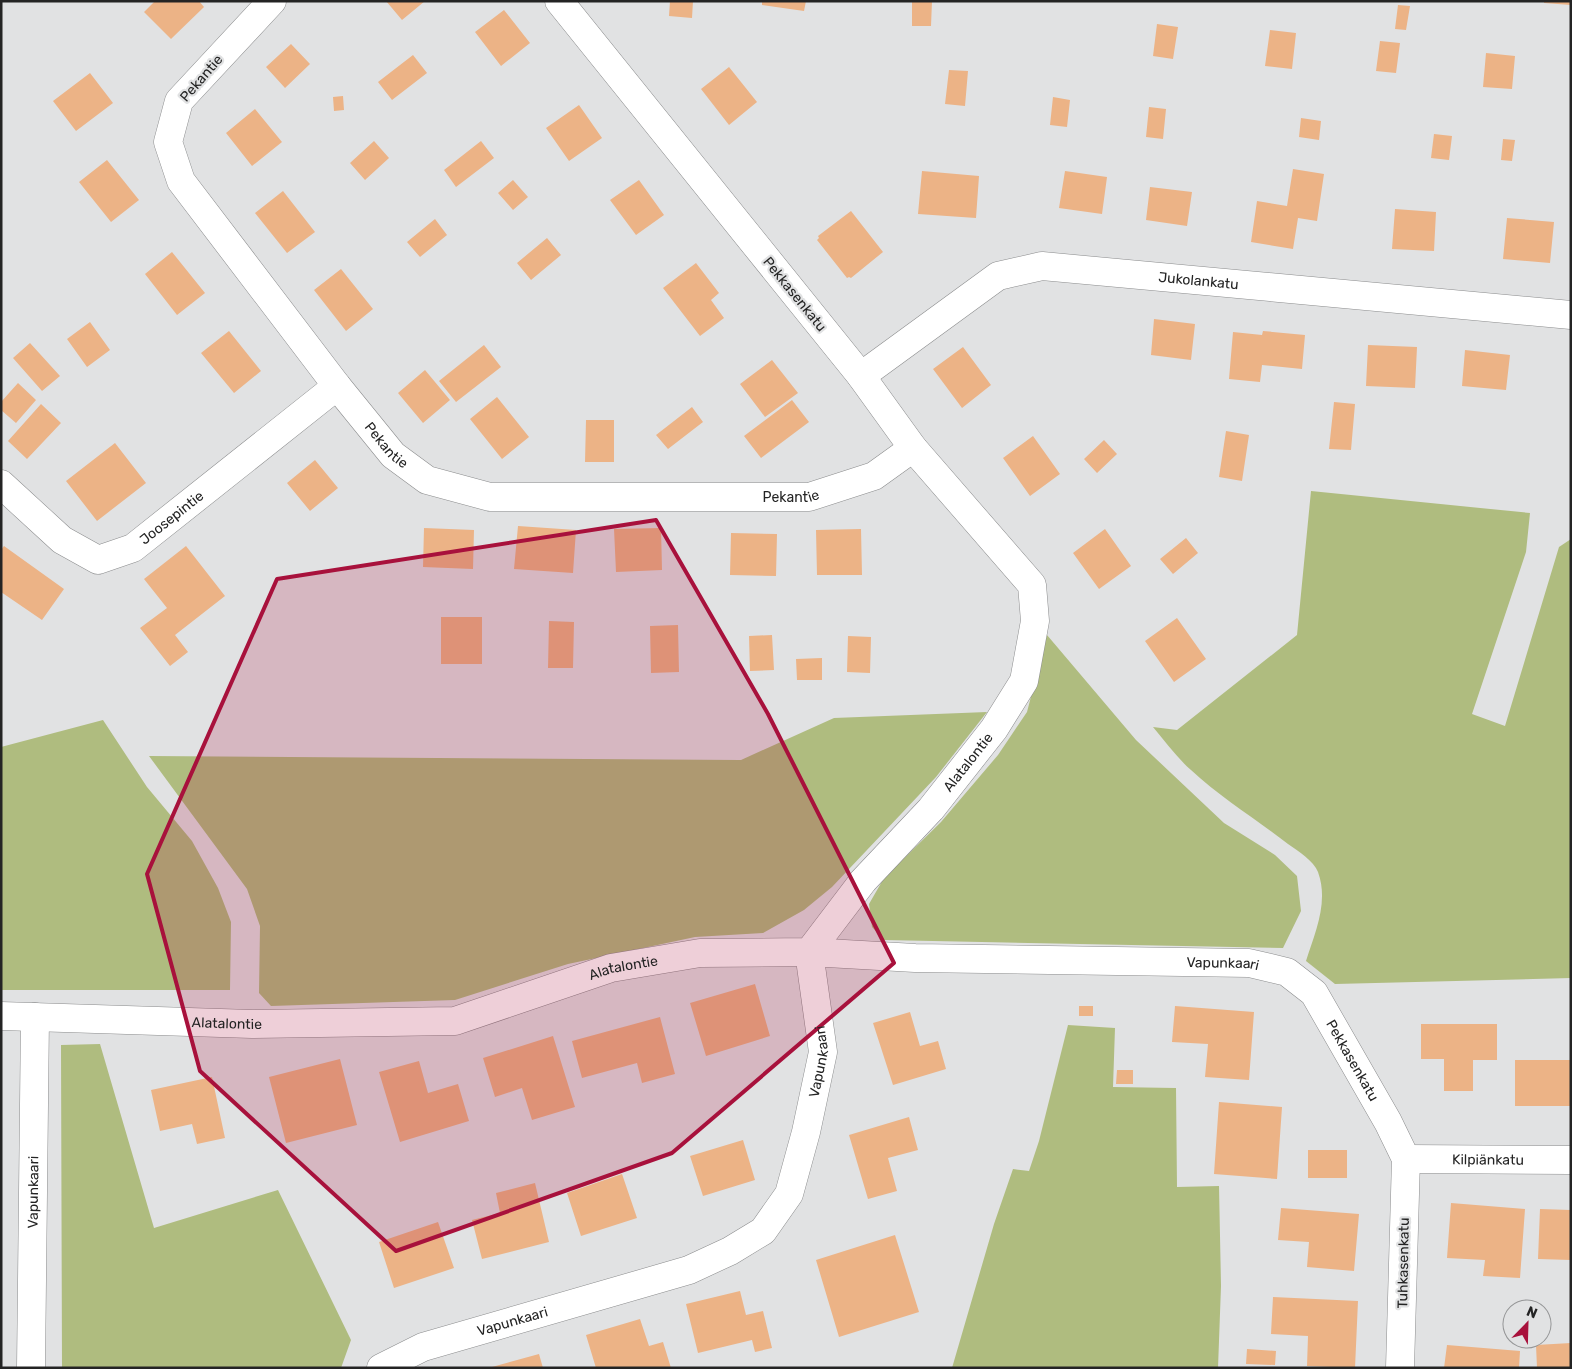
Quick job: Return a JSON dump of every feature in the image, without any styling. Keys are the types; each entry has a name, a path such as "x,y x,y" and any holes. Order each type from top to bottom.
{"street":[{"name":"Pekantie","path":"272,1 179,100 168,142 181,181 336,386 393,455 427,480 490,497 809,497 874,476 913,448"},
{"name":"Pekkasenkatu","path":"559,1 861,376 913,448 1032,585"},
{"name":"Jukolankatu","path":"861,376 998,276 1042,266 1571,315"},
{"name":"Joosepintie","path":"1,484 62,540 98,560 133,548 336,386"},
{"name":"Alatalontie","path":"1,1016 252,1024 455,1021 611,968 700,953 809,952 863,881 931,809 994,729 1024,681 1035,621 1032,585"},
{"name":"Vapunkaari","path":"381,1368 423,1346 689,1270 730,1251 763,1231 789,1194 806,1132 823,1052 809,952 925,958 1249,963 1287,972"},
{"name":"Pekkasenkatu","path":"1287,972 1314,993 1388,1122 1406,1159"},
{"name":"Vapunkaari","path":"31,1368 35,1017"},
{"name":"Kilpiänkatu","path":"1406,1159 1571,1160"},
{"name":"Tuhkasenkatu","path":"1400,1368 1406,1159"}],"highlighted area":[{"path":"656,520 768,714 894,963 672,1153 396,1251 200,1071 147,874 277,579"}],"green space":[{"path":"1311,491 1530,513 1526,552 1472,714 1505,726 1559,547 1571,539 1571,978 1335,984 1306,961 1320,917 1322,895 1321,883 1316,868 1301,853 1202,780 1181,760 1153,727 1177,730 1297,635"},
{"path":"1047,635 1136,740 1224,823 1275,855 1297,876 1301,911 1283,948 884,940 872,927 869,904 884,878 941,822 998,755 1027,712"},
{"path":"987,712 936,777 832,887 804,910 763,933 695,937 568,964 455,1000 271,1006 259,993 260,926 247,889 149,756 741,760 834,718"},
{"path":"103,720 147,787 192,841 218,888 231,922 230,990 1,990 1,747"},
{"path":"1068,1025 1115,1028 1113,1087 1176,1088 1177,1187 1219,1186 1221,1286 1218,1368 952,1368 994,1224 1013,1169 1029,1171 1039,1141"},
{"path":"100,1044 154,1228 278,1190 351,1340 341,1368 62,1368 61,1045"}],"building":[{"path":"155,1 199,1 204,7 171,39 144,12"},
{"path":"386,1 425,1 402,20"},
{"path":"670,1 693,1 692,18 669,16"},
{"path":"762,1 806,1 804,11 762,5"},
{"path":"912,1 932,1 931,26 912,26"},
{"path":"1544,1 1571,1 1571,5 1544,3"},
{"path":"1398,5 1410,6 1406,30 1395,29"},
{"path":"504,10 530,43 501,66 475,32"},
{"path":"1157,24 1178,27 1173,59 1153,56"},
{"path":"1270,30 1296,33 1292,69 1265,66"},
{"path":"1380,41 1400,43 1396,73 1376,71"},
{"path":"291,44 310,64 285,88 266,67"},
{"path":"1486,53 1515,56 1512,89 1483,87"},
{"path":"413,55 427,73 392,100 378,82"},
{"path":"729,67 757,102 729,125 701,89"},
{"path":"949,70 968,71 965,106 945,104"},
{"path":"90,73 113,103 76,131 53,101"},
{"path":"343,96 344,110 334,111 333,97"},
{"path":"1053,97 1070,100 1067,127 1050,125"},
{"path":"579,105 602,138 569,161 546,128"},
{"path":"1149,107 1166,109 1163,139 1146,137"},
{"path":"255,109 282,142 252,166 226,133"},
{"path":"1301,118 1321,121 1319,140 1299,137"},
{"path":"1434,134 1452,136 1449,160 1431,158"},
{"path":"1503,139 1515,140 1512,161 1501,160"},
{"path":"374,141 389,158 365,180 350,163"},
{"path":"481,141 494,158 456,187 444,170"},
{"path":"107,160 139,200 111,222 79,182"},
{"path":"1293,169 1324,174 1317,221 1298,218 1293,249 1251,242 1257,201 1287,206"},
{"path":"922,171 979,176 976,218 918,214"},
{"path":"1065,171 1107,177 1102,214 1059,208"},
{"path":"513,180 528,197 513,210 498,193"},
{"path":"639,180 664,215 636,235 610,200"},
{"path":"1150,187 1192,192 1187,226 1146,220"},
{"path":"283,191 315,232 287,253 255,213"},
{"path":"1395,209 1436,212 1434,251 1392,249"},
{"path":"851,211 883,252 851,278 847,278 817,240 818,236"},
{"path":"1507,218 1554,222 1550,263 1503,259"},
{"path":"435,219 447,235 420,257 407,242"},
{"path":"547,238 561,255 531,280 517,263"},
{"path":"172,252 205,293 177,315 145,274"},
{"path":"696,263 719,293 711,300 724,318 700,336 663,288"},
{"path":"341,269 373,309 346,331 314,290"},
{"path":"1154,319 1195,324 1191,360 1151,355"},
{"path":"90,322 110,350 87,367 67,339"},
{"path":"229,331 261,371 234,393 201,353"},
{"path":"1263,331 1305,335 1302,369 1262,365 1260,382 1229,379 1233,332 1262,335"},
{"path":"30,343 60,376 42,391 13,358"},
{"path":"484,345 501,367 456,402 439,381"},
{"path":"1368,345 1417,347 1415,388 1366,386"},
{"path":"963,347 991,385 962,408 933,369"},
{"path":"1465,350 1510,355 1506,390 1462,386"},
{"path":"772,360 798,393 765,417 740,384"},
{"path":"425,370 450,400 423,423 398,393"},
{"path":"18,383 36,400 16,423 1,410 1,402"},
{"path":"497,397 529,437 502,459 470,419"},
{"path":"792,400 809,422 761,458 744,436"},
{"path":"1334,402 1355,404 1351,450 1329,449"},
{"path":"41,404 61,423 27,459 8,441"},
{"path":"692,407 703,422 668,449 656,435"},
{"path":"586,420 614,420 614,462 585,462"},
{"path":"1226,431 1249,435 1242,481 1219,477"},
{"path":"1033,436 1060,474 1030,496 1003,458"},
{"path":"1104,440 1117,454 1097,473 1084,459"},
{"path":"115,443 146,483 97,521 66,481"},
{"path":"315,460 338,488 310,511 287,483"},
{"path":"518,526 576,530 573,573 514,569"},
{"path":"424,528 474,530 473,569 423,567"},
{"path":"661,528 662,570 616,572 614,529"},
{"path":"861,529 862,575 817,575 816,530"},
{"path":"1105,529 1131,566 1099,589 1073,553"},
{"path":"731,533 777,534 776,576 730,575"},
{"path":"1186,538 1198,553 1173,574 1160,559"},
{"path":"4,546 64,589 42,620 1,592 1,550"},
{"path":"186,546 225,596 175,635 188,652 170,666 140,628 167,608 144,579"},
{"path":"441,617 482,617 482,664 441,664"},
{"path":"1177,618 1206,659 1174,682 1145,641"},
{"path":"549,621 574,622 573,668 548,668"},
{"path":"678,625 679,672 651,673 650,626"},
{"path":"772,635 774,670 750,671 749,636"},
{"path":"848,636 871,637 870,673 847,672"},
{"path":"822,658 822,680 797,680 796,659"},
{"path":"755,984 770,1036 706,1056 690,1003"},
{"path":"1079,1006 1093,1006 1093,1016 1079,1016"},
{"path":"1175,1006 1254,1012 1249,1080 1205,1077 1208,1044 1172,1042"},
{"path":"910,1012 920,1046 938,1041 946,1069 893,1085 873,1023"},
{"path":"660,1017 675,1074 642,1083 637,1063 582,1078 572,1041"},
{"path":"1421,1024 1497,1024 1497,1060 1473,1060 1473,1091 1444,1091 1444,1059 1421,1059"},
{"path":"553,1036 575,1107 532,1120 522,1088 495,1097 483,1058"},
{"path":"340,1059 357,1125 286,1143 269,1077"},
{"path":"1515,1060 1571,1060 1571,1106 1515,1106"},
{"path":"419,1061 428,1093 458,1084 469,1121 400,1142 379,1072"},
{"path":"1117,1070 1133,1070 1133,1084 1116,1084"},
{"path":"212,1077 225,1138 197,1144 192,1124 160,1131 151,1090"},
{"path":"1219,1102 1282,1107 1277,1179 1214,1174"},
{"path":"909,1117 918,1150 888,1158 897,1191 868,1199 849,1135"},
{"path":"743,1140 755,1180 703,1196 690,1156"},
{"path":"1308,1150 1347,1150 1347,1178 1308,1178"},
{"path":"622,1174 637,1218 581,1236 567,1193"},
{"path":"535,1183 549,1242 482,1259 472,1220 500,1213 496,1193"},
{"path":"1451,1203 1525,1209 1520,1278 1483,1276 1485,1260 1447,1258"},
{"path":"1281,1208 1359,1214 1354,1271 1307,1267 1309,1242 1278,1240"},
{"path":"1540,1209 1571,1210 1571,1260 1538,1259"},
{"path":"438,1222 454,1268 394,1288 379,1242"},
{"path":"895,1235 919,1312 839,1337 816,1260"},
{"path":"740,1291 746,1315 763,1311 772,1348 755,1352 752,1340 698,1353 686,1304"},
{"path":"1273,1297 1358,1301 1355,1368 1307,1366 1308,1336 1271,1334"},
{"path":"640,1319 649,1346 663,1342 671,1368 596,1368 586,1335"},
{"path":"1571,1343 1571,1368 1537,1368 1536,1349 1552,1349 1552,1344"},
{"path":"1447,1345 1520,1351 1519,1368 1444,1368"},
{"path":"1247,1349 1276,1351 1275,1365 1246,1364"},
{"path":"539,1354 543,1368 492,1368 492,1367"}]}
